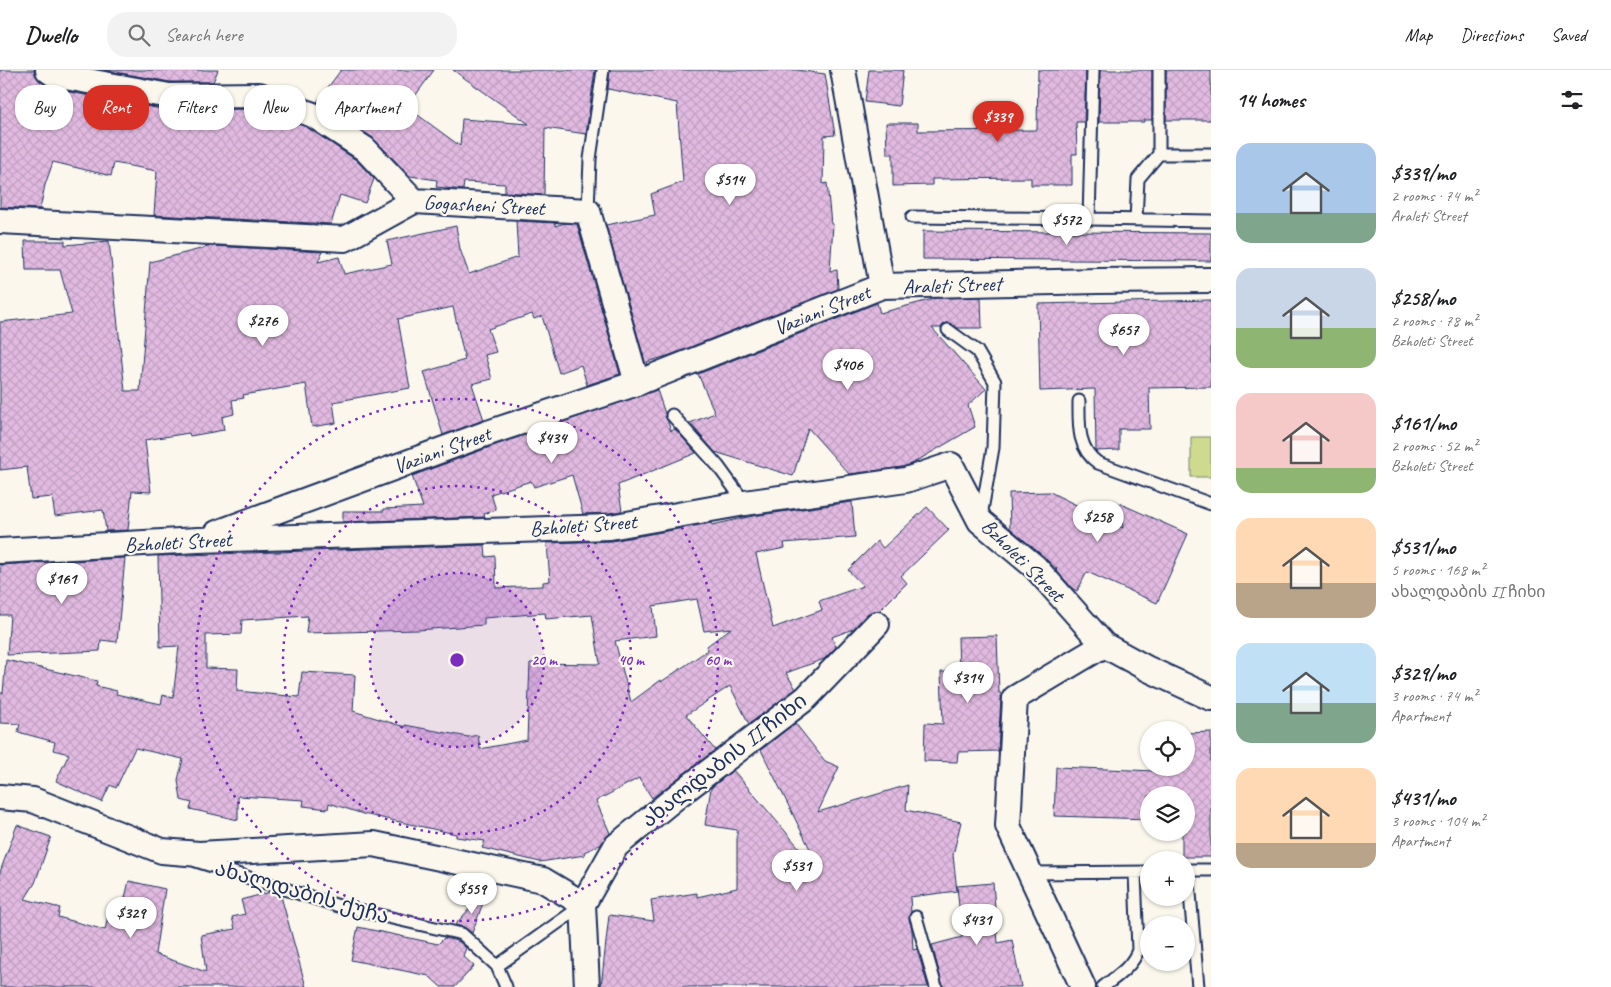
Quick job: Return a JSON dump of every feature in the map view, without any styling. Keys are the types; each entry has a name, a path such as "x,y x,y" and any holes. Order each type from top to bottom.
{"street":[{"path":"48,70 55,75 169,96 259,95 313,115 365,149 414,201"},
{"name":"Araleti Street","path":"843,70 882,286 1211,280"},
{"name":"Gogasheni Street","path":"0,221 345,239 414,201 588,210"},
{"path":"588,210 637,383"},
{"name":"Vaziani Street","path":"198,540 485,434 637,383 882,286"},
{"name":"Bzholeti Street","path":"0,551 198,540 610,528 746,503 906,480 950,464 980,521 1035,567 1104,646"},
{"name":"ახალდაბის II ჩიხი","path":"583,904 616,846 681,793 806,698 877,624"},
{"path":"1083,987 1008,826 1015,698 1104,646 1211,698"},
{"name":"ახალდაბის ქუჩა","path":"0,797 33,800 162,851"},
{"path":"162,851 199,854 374,844 543,880 583,904 588,987"}],"lane":[{"path":"588,210 590,159 603,70"},
{"path":"1088,219 1093,70"},
{"path":"1136,220 1138,179 1159,154 1159,70"},
{"path":"1159,154 1211,154"},
{"path":"912,217 1211,221"},
{"path":"948,330 977,351 995,382 993,448 980,521"},
{"path":"1079,401 1081,436 1083,445 1090,457 1098,463 1211,504"},
{"path":"672,415 718,466 746,503"},
{"name":"ახალდაბის ქუჩა","path":"162,851 339,906 462,934 496,966"},
{"path":"1195,870 1211,870"},
{"path":"1029,873 1140,873"},
{"path":"1103,987 1128,967 1135,959 1138,950 1135,873"},
{"path":"506,987 496,966 583,904"},
{"path":"1190,906 1198,987"},
{"path":"916,917 936,987"}],"green space":[{"path":"1191,437 1211,437 1211,477 1191,477"}],"building":[{"path":"0,70 34,70 40,81 46,85 15,85 15,130 73,130 73,93 83,95 83,130 149,130 149,107 159,109 159,130 234,130 234,109 244,109 244,130 306,130 307,127 356,160 374,179 365,203 340,195 331,224 154,215 157,171 114,163 111,176 53,162 45,185 40,209 0,207"},
{"path":"104,70 218,70 213,82 170,82"},
{"path":"341,70 434,70 418,92 418,85 330,85"},
{"path":"453,70 595,70 586,134 545,128 544,195 505,192 505,184 464,182 463,190 436,187 437,180 410,176 373,138 361,130 418,130 418,115 460,146 462,119 529,124"},
{"path":"610,70 797,70 825,74 835,135 824,136 823,184 827,183 831,224 833,224 830,271 837,270 838,289 670,355 647,362 648,364 646,365 606,225 655,215 651,194 683,182 677,103 608,89"},
{"path":"869,70 903,70 899,106 865,102"},
{"path":"1038,70 1086,70 1084,122 1076,122 1077,154 1072,154 1072,185 1031,185 1031,178 932,179 932,185 893,186 893,154 887,154 886,123 918,123 918,131 1037,130"},
{"path":"1100,70 1152,70 1152,120 1144,120 1144,122 1099,122"},
{"path":"1166,70 1211,70 1211,120 1166,120"},
{"path":"516,221 555,223 555,226 565,223 577,224 620,374 587,385 581,365 559,373 542,316 534,319 532,314 488,329 496,352 485,355 492,379 472,384 484,420 443,435 424,372 465,360 453,307 398,319 410,388 333,402 336,423 312,427 306,384 243,395 244,398 232,400 234,414 222,417 224,430 190,436 189,433 145,440 151,492 132,491 128,530 106,531 103,510 55,516 52,497 31,499 27,467 0,470 0,322 72,314 60,270 26,270 25,241 65,241 65,245 109,241 125,391 140,391 150,262 212,246 322,252 318,262 339,257 344,274 392,264 387,241 456,226 460,249 469,274 518,257"},
{"path":"923,231 1211,233 1211,261 923,259"},
{"path":"981,297 982,328 958,328 945,323 941,328 932,328 986,389 968,405 975,427 913,463 903,467 849,474 808,428 793,476 715,452 690,423 715,413 698,374 877,303 880,313 937,298"},
{"path":"1211,300 1211,387 1149,388 1150,429 1119,429 1119,450 1096,451 1095,389 1040,391 1038,304"},
{"path":"657,390 671,431 675,429 696,453 618,485 622,511 583,514 572,475 534,487 531,481 491,494 496,510 484,514 485,517 343,522 343,511 384,511 384,509 423,507 412,476 490,447"},
{"path":"1050,492 1123,528 1119,503 1188,534 1157,603 1087,572 1077,591 1073,589 1057,569 1010,528 1009,493"},
{"path":"852,502 855,537 784,543 785,548 756,554 773,628 822,610 819,601 863,586 848,570 877,541 883,548 927,507 949,530 901,576 907,583 879,611 867,614 853,629 832,637 836,647 824,659 786,673 796,689 749,724 730,686 686,715 715,750 652,798 639,778 596,801 610,833 600,845 584,852 585,855 540,862 482,848 485,841 456,837 456,834 363,814 329,803 328,809 303,806 304,800 238,796 238,820 190,809 192,803 181,800 178,780 183,759 135,748 116,788 110,785 102,802 56,781 69,754 53,750 55,742 18,732 20,724 0,723 0,693 3,693 6,660 97,681 96,686 117,691 116,694 161,704 163,695 173,698 179,646 160,647 158,556 485,545 486,557 495,556 496,588 543,586 543,582 550,581 547,543 612,541 711,523 712,525 753,516","holes":["697,599 704,631 731,628 707,646 708,650 631,702 615,641 656,636 653,606","545,613 546,619 592,615 600,664 530,663 527,740 480,749 478,735 468,737 405,725 405,727 353,711 355,675 302,672 299,697 237,691 238,669 206,668 206,635 241,634 242,620 308,616 306,633 418,630 484,625 484,618"]},
{"path":"125,558 117,642 101,640 100,651 7,655 10,615 0,615 0,565"},
{"path":"997,636 999,693 1001,693 998,751 958,752 957,762 924,761 925,723 943,724 941,672 959,672 958,637"},
{"path":"795,723 825,761 839,767 818,812 908,785 906,810 961,822 953,855 957,891 910,897 911,912 909,919 912,929 913,950 917,949 928,987 601,987 609,915 654,921 651,900 697,893 697,897 737,888 737,830 705,825 711,788 733,770 808,858 813,855 761,750"},
{"path":"1211,732 1211,857 1195,857 1195,851 1182,851 1182,841 1195,841 1195,786 1140,786 1140,819 1054,816 1056,767 1140,770 1140,776 1195,776 1195,733"},
{"path":"17,825 51,837 35,883 25,899 60,908 58,917 105,930 108,916 120,919 129,881 165,889 155,954 206,972 201,935 235,929 232,917 245,914 241,900 270,892 281,896 306,987 0,987 0,872"},
{"path":"993,883 998,943 1012,940 1021,987 943,987 932,945 962,937 957,886"},
{"path":"485,891 487,892 472,933 464,927 455,925"},
{"path":"358,927 438,944 444,938 458,941 466,948 463,956 474,966 455,987 441,987 429,976 351,960"}]}
